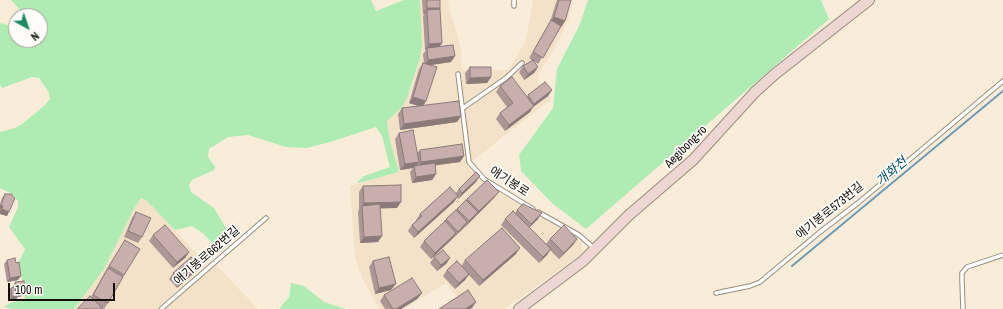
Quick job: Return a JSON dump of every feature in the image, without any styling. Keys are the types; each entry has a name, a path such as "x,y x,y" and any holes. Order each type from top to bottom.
{"main road":[{"name":"Aegibong-ro","path":"519,309 583,262 630,216 693,160 765,83 869,0"}],"lane":[{"path":"514,0 514,6"},
{"path":"463,108 506,78 522,63"},
{"name":"애기봉로","path":"458,74 468,157 469,162 476,171 484,179 503,192 579,234 595,250"},
{"name":"애기봉로573번길","path":"716,293 750,286 760,282 820,232 858,203 1003,81"},
{"name":"애기봉로662번길","path":"161,309 266,218"},
{"path":"962,309 962,273 967,267 1003,255"}],"shaded area":[{"path":"420,0 447,0 461,49 462,70 509,70 526,40 533,0 573,0 568,21 538,76 539,82 551,98 550,100 467,165 485,184 582,242 582,252 579,256 504,309 439,309 457,297 446,283 404,309 379,309 362,278 355,257 350,186 399,172 390,141 387,121 398,111 412,86 420,58 422,45"},
{"path":"141,198 146,200 207,264 156,309 74,309 104,269"},
{"path":"216,265 258,309 164,309 173,301"}],"green space":[{"path":"11,0 371,0 376,11 404,0 420,0 422,45 420,58 407,98 402,107 387,121 390,141 399,172 359,183 357,182 364,176 390,167 382,136 376,127 307,148 286,147 248,135 228,137 209,149 208,157 215,167 214,170 192,180 189,185 191,192 214,208 233,240 220,252 204,234 192,226 175,230 146,200 141,198 104,269 74,309 13,309 4,307 10,303 25,299 19,262 25,249 9,227 18,207 18,201 12,194 0,188 0,132 15,128 22,124 44,106 50,99 48,91 39,78 32,77 2,88 0,84 0,23 8,25 8,48 48,48 48,8 18,8"},
{"path":"588,0 821,0 829,19 586,229 553,204 521,171 519,155 553,108 557,69 580,24"},
{"path":"291,283 304,286 324,302 346,309 279,309 289,297"}],"building":[{"path":"427,0 440,0 440,8 427,8"},
{"path":"559,0 571,0 565,21 554,17"},
{"path":"440,9 442,43 429,44 427,10"},
{"path":"551,20 561,26 543,58 533,52"},
{"path":"453,45 455,56 428,60 427,48"},
{"path":"533,60 538,67 528,74 523,66"},
{"path":"423,63 437,67 426,101 413,97"},
{"path":"470,67 491,67 491,77 470,78"},
{"path":"512,77 534,106 509,125 500,113 513,103 500,86"},
{"path":"545,82 552,90 534,104 528,95"},
{"path":"459,101 461,116 404,124 402,108"},
{"path":"413,130 419,162 405,164 399,133"},
{"path":"462,144 464,156 421,162 420,150"},
{"path":"435,163 436,174 416,177 414,166"},
{"path":"476,172 480,176 462,193 459,189"},
{"path":"487,180 499,192 479,211 467,199"},
{"path":"401,185 401,202 364,203 363,186"},
{"path":"450,187 458,196 418,232 412,225 422,216 420,214"},
{"path":"5,194 12,194 15,198 9,212 2,209 3,206 1,205"},
{"path":"466,200 478,212 469,221 457,209"},
{"path":"380,204 382,236 364,237 362,206"},
{"path":"523,204 542,213 531,224 517,210"},
{"path":"456,210 467,222 458,232 446,219"},
{"path":"513,211 551,249 543,257 505,219"},
{"path":"136,212 151,218 142,237 128,231"},
{"path":"445,221 456,233 435,253 424,241"},
{"path":"165,225 189,252 177,262 153,235"},
{"path":"564,225 577,239 564,253 550,239"},
{"path":"502,228 520,248 483,280 465,260"},
{"path":"125,240 140,249 124,275 109,266"},
{"path":"443,250 450,258 441,265 434,257"},
{"path":"191,257 199,266 181,282 173,273"},
{"path":"389,257 396,284 379,288 373,261"},
{"path":"15,258 16,263 19,262 21,276 10,278 7,260"},
{"path":"457,261 469,274 459,283 447,270"},
{"path":"108,268 123,277 108,303 93,295"},
{"path":"412,278 422,293 396,309 393,309 384,295"},
{"path":"24,281 25,292 21,293 20,287 16,287 15,282"},
{"path":"15,287 16,292 18,292 18,296 12,297 11,288"},
{"path":"468,290 476,302 465,309 439,309"},
{"path":"90,296 102,308 101,309 77,309"}],"waterway":[{"name":"개화천","path":"792,266 1003,91"}]}
